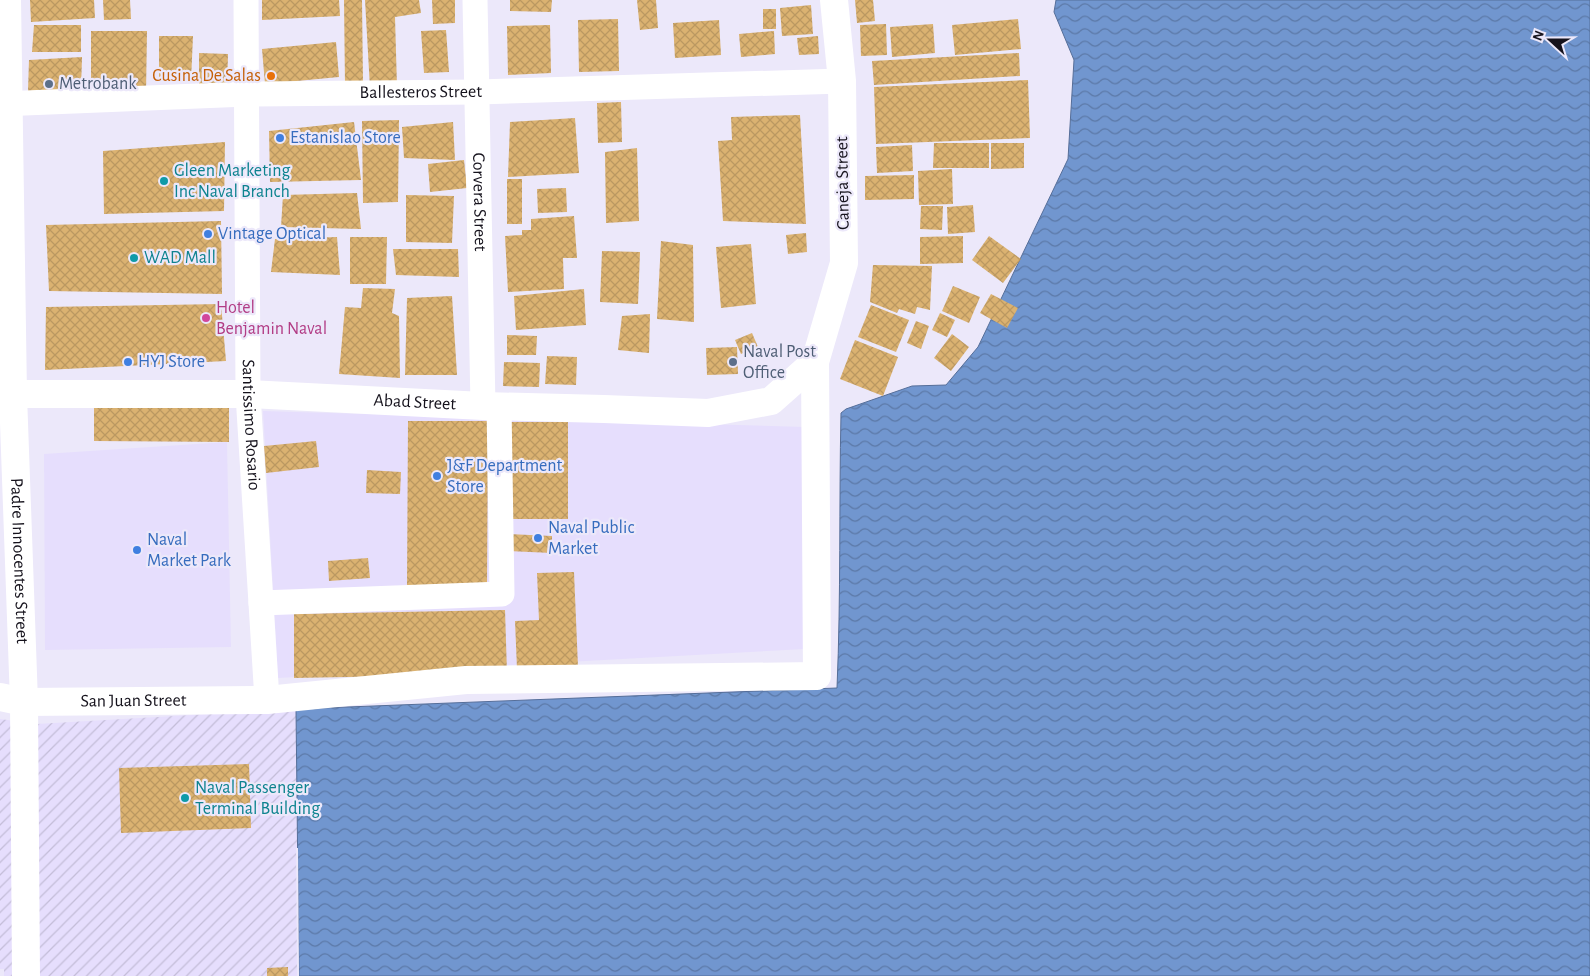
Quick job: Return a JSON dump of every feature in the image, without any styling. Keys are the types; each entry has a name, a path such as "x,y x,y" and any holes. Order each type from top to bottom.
{"street":[{"name":"Padre Innocentes Street","path":"7,0 4,103 6,394 12,700 26,976"},
{"name":"Santissimo Rosario","path":"246,0 248,394 267,700"},
{"name":"Corvera Street","path":"261,602 502,594 491,406 475,0"},
{"name":"Caneja Street","path":"267,700 466,680 817,676 815,362 844,263 842,81 834,0"},
{"name":"Ballesteros Street","path":"4,103 247,94 478,92 842,81"},
{"name":"Abad Street","path":"6,394 248,394 708,414 771,401 815,362"},
{"name":"San Juan Street","path":"12,700 267,700"}],"shaded area":[{"name":"Naval Public Market","path":"263,411 805,427 805,649 278,678"},
{"name":"Naval Market Park","path":"227,442 231,647 45,650 44,454"},
{"path":"296,709 299,976 4,976 4,969 0,969 0,719 37,724"}],"water":[{"path":"1056,0 1590,0 1590,976 299,976 296,709 837,688 841,413 846,409 912,386 946,385 978,347 1068,159 1074,60 1054,12"}],"pier":[{"path":"296,848 298,848 299,976 297,976"}],"building":[{"path":"30,0 94,0 95,18 31,22"},
{"path":"103,0 130,0 131,19 104,20"},
{"path":"262,0 339,0 340,16 262,20"},
{"path":"344,0 362,0 363,84 345,85"},
{"path":"365,0 419,0 421,13 395,17 397,87 370,88"},
{"path":"432,0 455,0 455,23 433,24"},
{"path":"510,0 552,0 551,12 510,11"},
{"path":"637,0 656,0 658,28 640,30"},
{"path":"855,0 873,0 875,21 857,23"},
{"path":"811,5 813,34 782,36 780,8"},
{"path":"763,9 776,9 776,29 763,29"},
{"path":"618,19 619,71 579,72 578,20"},
{"path":"1018,19 1021,49 955,55 952,25"},
{"path":"719,20 721,55 675,58 673,23"},
{"path":"886,24 887,55 861,56 860,25"},
{"path":"933,24 935,53 892,57 890,27"},
{"path":"34,25 81,25 81,52 32,52"},
{"path":"550,25 551,73 508,75 507,26"},
{"path":"446,30 449,72 424,73 421,31"},
{"path":"91,31 147,31 146,93 91,93"},
{"path":"774,31 775,54 741,57 739,34"},
{"path":"159,36 193,36 191,81 159,81"},
{"path":"818,36 819,54 799,55 797,38"},
{"path":"336,42 339,77 265,84 262,49"},
{"path":"199,53 228,54 227,92 199,92"},
{"path":"1019,53 1020,76 874,85 872,61"},
{"path":"82,57 81,90 28,91 29,60"},
{"path":"1028,80 1030,138 876,144 874,87"},
{"path":"621,102 622,142 598,143 597,103"},
{"path":"800,115 806,224 723,221 718,141 732,140 731,117"},
{"path":"575,118 579,173 508,177 510,122"},
{"path":"399,120 398,202 363,203 362,121"},
{"path":"354,122 361,180 270,182 269,131"},
{"path":"453,122 455,160 404,158 402,127"},
{"name":"Gleen Marketing Inc Naval Branch","path":"225,142 224,211 104,214 103,151"},
{"path":"934,143 989,143 989,168 933,168"},
{"path":"991,143 1024,143 1024,168 991,169"},
{"path":"912,145 913,171 877,173 876,147"},
{"path":"637,148 639,221 606,223 605,152"},
{"path":"464,160 467,188 430,192 428,164"},
{"path":"952,169 953,204 919,205 918,171"},
{"path":"914,175 914,199 865,200 865,176"},
{"path":"507,179 522,179 522,224 507,224"},
{"path":"566,188 567,212 538,213 537,189"},
{"path":"357,193 361,229 281,227 283,195"},
{"path":"406,195 454,196 452,243 406,242"},
{"path":"973,205 975,232 948,234 947,207"},
{"path":"921,206 943,206 942,230 920,229"},
{"path":"574,216 577,258 563,258 564,289 508,292 505,236 522,235 522,230 531,230 531,219"},
{"name":"WAD Mall","path":"221,221 222,294 49,291 46,225"},
{"path":"806,233 807,252 788,254 786,235"},
{"path":"963,236 963,263 920,264 920,237"},
{"path":"989,236 1021,259 1003,283 972,260"},
{"path":"337,237 340,275 271,272 275,239"},
{"path":"350,237 387,237 386,284 350,284"},
{"path":"661,241 693,245 694,322 657,319"},
{"path":"751,244 756,304 721,308 716,247"},
{"path":"393,249 458,249 459,277 396,275"},
{"path":"602,251 640,252 638,304 600,302"},
{"path":"873,265 932,266 930,310 917,307 915,314 899,309 897,313 870,302"},
{"path":"953,286 980,297 969,323 942,311"},
{"path":"363,288 395,289 392,313 399,316 400,378 339,374 345,307 361,308"},
{"path":"584,289 586,325 516,330 514,296"},
{"path":"991,294 1018,308 1007,328 980,313"},
{"path":"452,296 457,375 405,375 407,298"},
{"path":"221,304 226,361 45,370 46,307"},
{"path":"871,305 909,320 896,352 858,337"},
{"path":"940,313 955,320 947,337 932,330"},
{"path":"650,314 649,353 618,350 622,316"},
{"path":"916,321 929,326 921,349 907,343"},
{"path":"752,333 758,347 741,354 735,340"},
{"path":"952,334 969,347 951,371 934,358"},
{"path":"507,335 537,336 536,355 507,355"},
{"path":"855,340 898,357 883,396 840,379"},
{"path":"737,347 738,374 707,375 706,348"},
{"path":"547,356 577,357 576,385 545,384"},
{"path":"504,362 540,363 539,387 503,386"},
{"path":"94,408 229,408 229,442 94,441"},
{"path":"408,421 488,421 487,587 407,587"},
{"path":"510,422 568,422 568,519 509,519"},
{"path":"316,441 319,467 266,473 264,446"},
{"path":"367,470 401,472 400,494 366,493"},
{"path":"508,534 552,536 552,553 507,551"},
{"path":"368,558 370,578 329,581 328,561"},
{"path":"574,572 578,667 517,669 515,621 539,620 537,573"},
{"path":"505,610 507,674 294,678 294,614"},
{"name":"Naval Passenger Terminal Building","path":"249,764 251,828 121,833 119,768"},
{"path":"288,967 288,976 267,976 267,968"}],"place":[{"name":"Cusina De Salas","path":"271,76"},
{"name":"Metrobank","path":"49,84"},
{"name":"Estanislao Store","path":"280,138"},
{"name":"Gleen Marketing Inc Naval Branch","path":"164,181"},
{"name":"Vintage Optical","path":"208,234"},
{"name":"WAD Mall","path":"134,258"},
{"name":"Hotel Benjamin Naval","path":"206,318"},
{"name":"HYJ Store","path":"128,362"},
{"name":"Naval Post Office","path":"733,362"},
{"name":"J&F Department Store","path":"437,476"},
{"name":"Naval Public Market","path":"538,538"},
{"name":"Naval Market Park","path":"137,550"},
{"name":"Naval Passenger Terminal Building","path":"185,798"}]}
